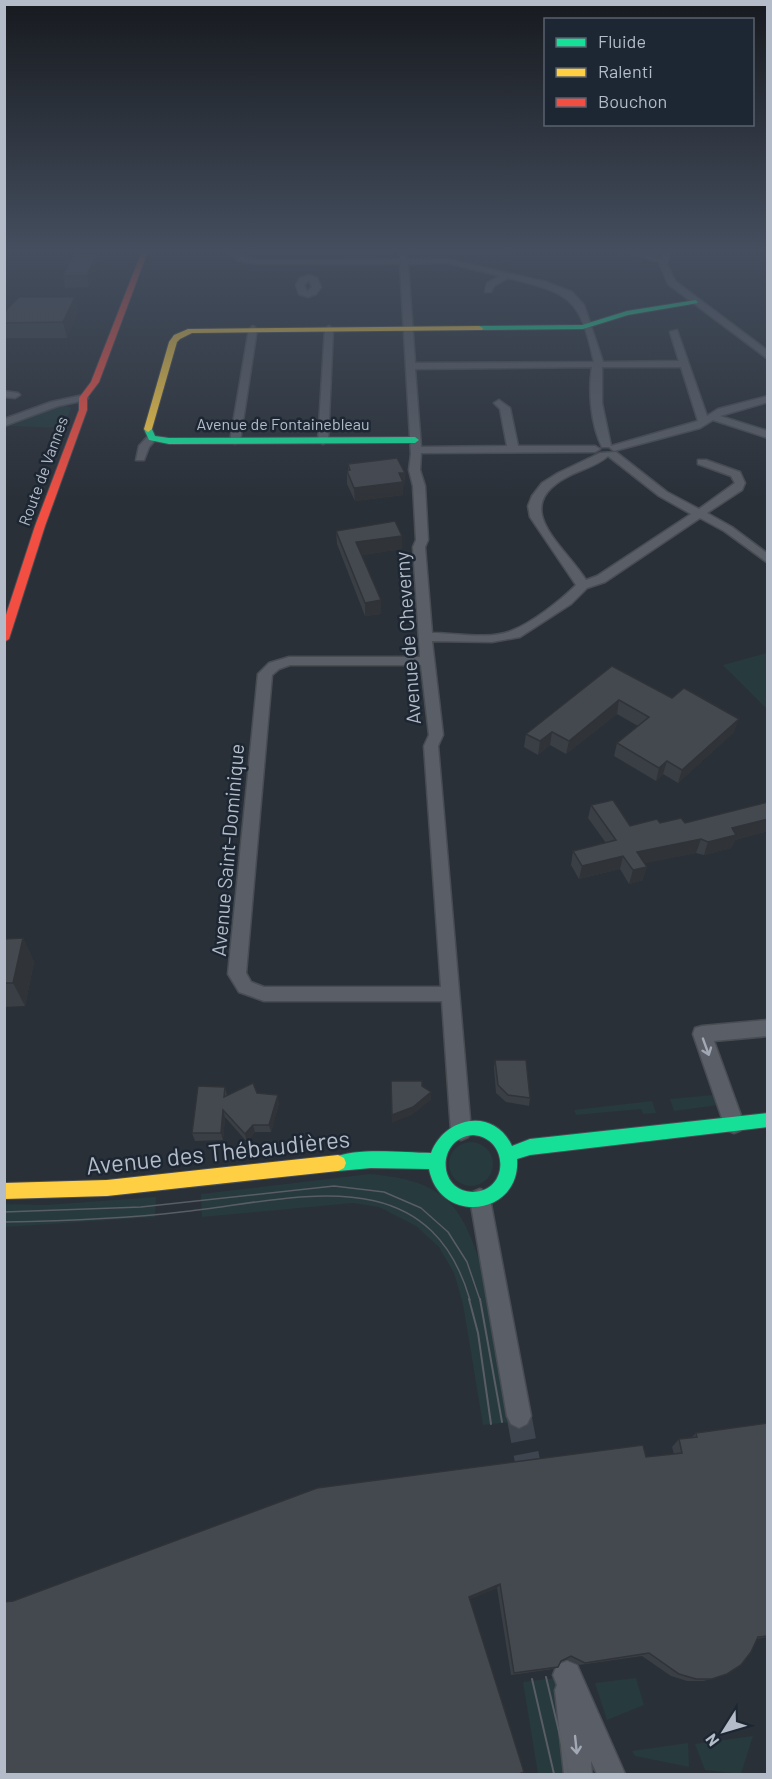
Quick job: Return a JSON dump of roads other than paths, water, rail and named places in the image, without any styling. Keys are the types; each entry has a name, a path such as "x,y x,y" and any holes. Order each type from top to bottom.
{"street":[{"name":"Route de Vannes","path":"4,639 40,526 83,410 83,398 95,382 113,334"},
{"path":"140,458 144,446 152,438 148,429 175,339 188,334"},
{"path":"235,441 252,334"},
{"path":"323,441 329,334"},
{"name":"Avenue de Cheverny","path":"408,334 416,445 414,458 422,540 420,547 425,637 436,735 431,746 444,881 449,994 461,1131"},
{"path":"591,334 599,361 595,370 600,423 606,450"},
{"path":"675,334 699,410 711,418 768,435"},
{"path":"739,334 768,356"},
{"path":"411,366 684,364"},
{"path":"4,423 55,404 83,398"},
{"path":"583,585 571,564 540,528 533,505 537,494 548,483 606,450 768,399"},
{"path":"499,403 505,408 513,449"},
{"path":"699,410 711,418"},
{"name":"Avenue de Fontainebleau","path":"152,438 169,441 323,441 416,445"},
{"path":"416,445 606,450 663,494 737,535 768,560"},
{"path":"425,637 492,638 514,634 567,601 583,585 601,579 738,488 740,483 736,474 702,462"},
{"name":"Avenue Saint-Dominique","path":"427,661 289,662 274,666 265,674 237,974 245,987 264,994 449,994"},
{"path":"734,1124 702,1034 768,1028"},
{"path":"508,1155 530,1147 768,1120"},
{"path":"461,1131 485,1132 500,1141 508,1155 510,1169 504,1186 492,1195 480,1199 465,1198 451,1192 438,1174 435,1161 445,1140 461,1131"},
{"name":"Avenue des Thébaudières","path":"4,1191 107,1188 371,1160 435,1161"},
{"path":"480,1199 519,1416"},
{"path":"578,1774 567,1675 611,1774"}],"tunnel":[{"path":"519,1416 531,1480"}],"tram line":[{"path":"4,1212 141,1207 334,1186 384,1192 421,1208 448,1232 467,1262 480,1300"},
{"path":"4,1222 115,1218 311,1196 352,1197 390,1205 423,1223 450,1254 470,1300"},
{"path":"469,1299 478,1333 491,1424"},
{"path":"480,1299 502,1422"},
{"path":"546,1677 569,1774"},
{"path":"532,1679 554,1774"}]}
